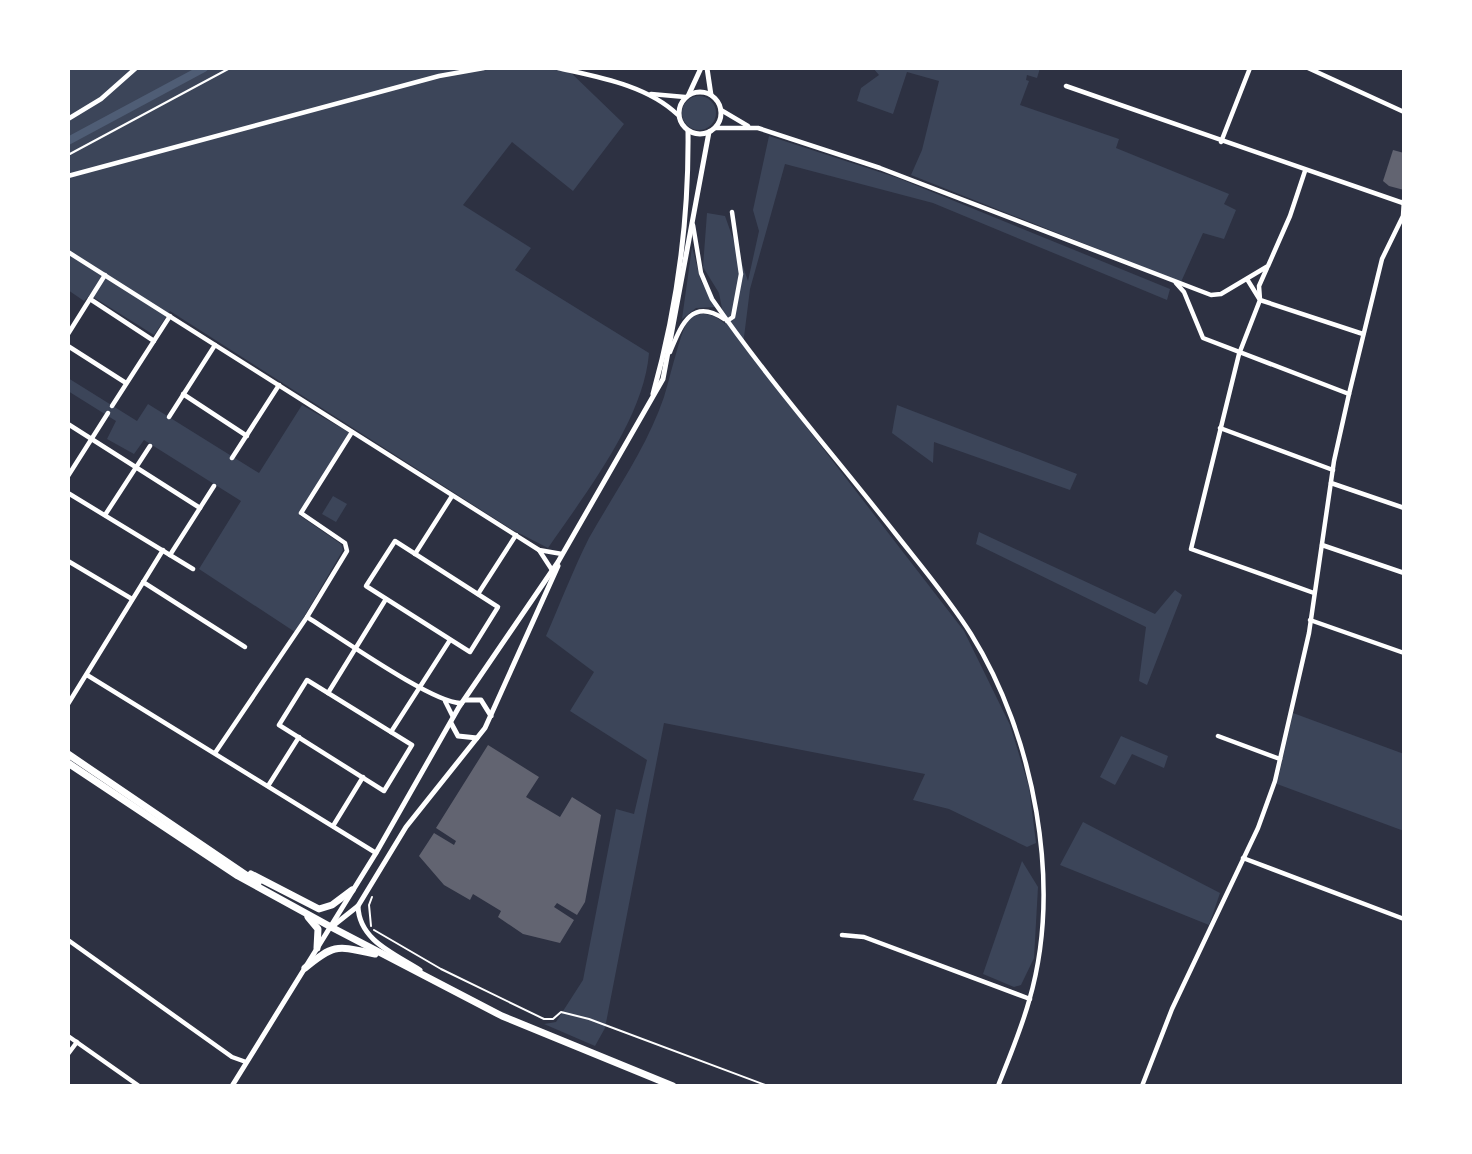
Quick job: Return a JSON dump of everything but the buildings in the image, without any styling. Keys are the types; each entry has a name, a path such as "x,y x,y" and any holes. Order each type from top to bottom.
{"main road":[{"path":"68,754 242,870 273,894"},
{"path":"68,763 238,876 331,928 466,999 557,1040 669,1085"},
{"path":"242,870 314,908 327,907 352,890"},
{"path":"303,911 318,929 317,948"},
{"path":"305,968 328,949 341,947 386,956"}],"street":[{"path":"68,119 101,99 136,68"},
{"path":"68,176 439,76 484,68"},
{"path":"558,68 606,79 646,94 666,104 678,115 688,131 689,183 678,268 664,355 650,402"},
{"path":"678,115 701,68"},
{"path":"707,68 711,95 721,110 749,127 880,167 1175,282 1216,295 1268,266"},
{"path":"1221,142 1250,68"},
{"path":"1308,68 1404,112"},
{"path":"1066,86 1305,171 1403,201 1403,217 1382,259 1349,394 1333,470 1310,620 1280,759 1258,828 1167,1020 1142,1086"},
{"path":"646,94 687,96 700,92 711,95"},
{"path":"232,1086 331,928 463,701 556,566 663,379 670,352 692,215 712,130 721,110"},
{"path":"688,131 694,134 749,127"},
{"path":"1305,171 1290,216 1259,285 1260,300 1239,354 1191,549 1314,593"},
{"path":"727,321 733,317 741,274 732,212"},
{"path":"692,215 701,273 712,299 958,615 1002,692 1029,774 1040,844 1041,920 1030,999 998,1086"},
{"path":"68,252 516,535 539,550 556,566"},
{"path":"68,334 105,275"},
{"path":"1247,279 1260,300 1363,334"},
{"path":"1175,282 1184,292 1203,338 1349,394"},
{"path":"90,299 154,341"},
{"path":"670,352 681,324 690,315 708,311 727,321"},
{"path":"112,405 170,316"},
{"path":"169,417 215,345"},
{"path":"68,346 126,383"},
{"path":"232,458 279,385"},
{"path":"183,394 247,436"},
{"path":"68,477 108,412"},
{"path":"68,424 200,508"},
{"path":"1220,428 1333,470"},
{"path":"215,753 307,617 347,551 345,543 302,513 352,432"},
{"path":"106,515 150,446"},
{"path":"1331,483 1404,508"},
{"path":"170,555 214,486"},
{"path":"68,493 193,569"},
{"path":"415,554 452,495"},
{"path":"478,594 516,535"},
{"path":"395,541 478,594 498,607 470,652 366,586 395,541"},
{"path":"1322,545 1404,573"},
{"path":"331,928 358,906 406,827 477,738 491,716 567,546"},
{"path":"68,704 163,550"},
{"path":"539,550 562,554"},
{"path":"554,554 556,566"},
{"path":"68,561 132,599"},
{"path":"143,582 245,648"},
{"path":"328,693 386,599"},
{"path":"307,617 444,700 481,701 491,716"},
{"path":"1310,620 1404,653"},
{"path":"391,732 450,640"},
{"path":"87,675 376,852"},
{"path":"307,680 391,732 412,745 384,791 279,725 307,680"},
{"path":"444,700 458,736 477,738"},
{"path":"1218,736 1280,759"},
{"path":"268,786 299,737"},
{"path":"333,827 363,777"},
{"path":"1244,858 1404,919"},
{"path":"358,906 358,920 368,936 466,999"},
{"path":"842,935 864,937 1030,999"},
{"path":"68,940 232,1057 242,1069"},
{"path":"68,1036 139,1086"},
{"path":"68,1054 77,1042"},
{"path":"232,1057 246,1062"}],"path":[{"path":"68,155 230,68"},
{"path":"374,893 369,905 373,929 484,992 544,1019 553,1019 561,1012 589,1018 768,1086"}],"shaded area":[{"path":"68,68 566,68 624,124 573,191 512,142 463,205 531,248 515,270 649,353 645,378 625,429 595,480 548,548 511,529 170,311 154,335 90,295 84,301 68,290"},
{"path":"873,68 1040,68 1037,78 1027,75 1026,80 1029,81 1020,105 1119,139 1116,148 1229,194 1224,204 1236,210 1224,239 1203,233 1181,282 911,175 922,150 939,81 907,72 893,114 857,101 861,88 879,75"},
{"path":"699,96 711,101 716,113 711,125 699,130 687,125 682,113 687,101"},
{"path":"769,136 898,178 1170,289 1167,300 933,203 785,164 750,289 743,345 964,631 1010,725 1029,787 1036,843 1027,847 949,809 913,800 925,774 664,723 605,1028 595,1046 544,1024 556,1022 583,980 616,809 634,814 647,760 570,711 594,672 546,636 589,538 640,451 657,416 688,321 697,315 707,314 725,324 719,293 703,267 707,213 725,216 748,281 759,231 753,210"},
{"path":"692,247 701,281 716,307 696,308 682,319"},
{"path":"68,378 137,421 148,404 259,473 302,405 350,433 299,515 341,544 343,550 295,632 199,569 241,501 144,440 134,454 107,439 116,421 68,391"},
{"path":"897,405 1077,474 1070,490 934,442 933,463 892,433"},
{"path":"333,496 347,504 336,522 322,514"},
{"path":"979,532 1155,614 1175,590 1182,595 1147,685 1139,681 1146,627 976,544"},
{"path":"1293,713 1404,754 1404,831 1277,784"},
{"path":"1121,736 1168,756 1164,768 1132,754 1115,785 1100,777"},
{"path":"1083,822 1220,893 1209,925 1060,865"},
{"path":"1022,861 1038,887 1034,958 1021,985 1014,987 983,974"}],"waterway":[{"path":"68,141 204,68"}]}
